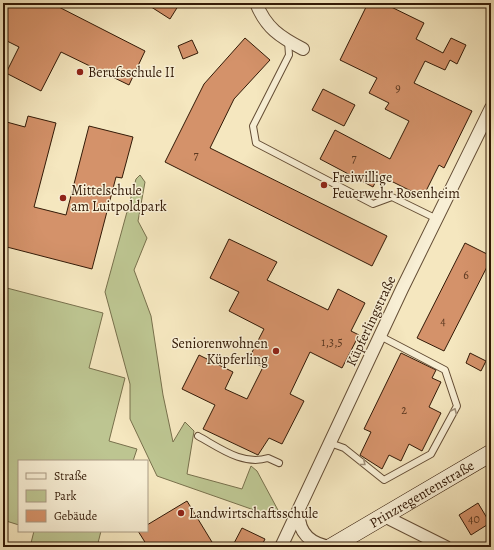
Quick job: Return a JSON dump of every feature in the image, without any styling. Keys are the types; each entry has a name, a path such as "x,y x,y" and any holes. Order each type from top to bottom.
{"main road":[{"name":"Prinzregentenstraße","path":"331,547 491,453"}],"street":[{"path":"256,3 262,16 276,34 303,49"},
{"name":"Küpferlingstraße","path":"281,547 380,336 491,108"},
{"path":"299,509 298,516 303,532 317,544 331,547"},
{"path":"384,516 446,547"}],"lane":[{"path":"288,41 289,55 253,126 256,143 373,204 392,197 437,219"},
{"path":"330,443 344,448 384,480 431,454 457,406 445,370 380,336"},
{"path":"198,436 241,458 257,462 268,458 279,463"}],"green space":[{"path":"140,175 145,182 138,221 147,238 134,270 151,316 163,395 173,442 185,422 194,431 187,474 242,489 251,466 257,471 279,512 279,515 274,517 157,476 130,419 130,384 105,292 136,179"},
{"path":"3,287 103,313 89,368 125,378 109,441 137,449 133,460 18,460 18,525 3,520"},
{"path":"34,532 101,532 97,547 30,547"}],"building":[{"path":"3,3 51,3 145,51 129,85 61,52 41,91 6,73 19,47 3,39"},
{"path":"145,3 180,3 170,19"},
{"path":"368,3 383,3 424,23 416,39 443,53 451,38 466,45 457,64 450,60 445,70 425,61 414,83 472,111 444,168 439,165 423,197 379,175 373,187 320,159 335,130 390,159 409,121 385,109 389,103 369,93 377,78 340,60"},
{"path":"245,38 270,60 234,99 210,148 387,236 372,266 165,162 204,84"},
{"path":"192,40 198,53 183,59 178,46"},
{"path":"323,89 355,105 344,126 312,110"},
{"name":"Mittelschule am Luitpoldpark","path":"28,116 56,123 34,207 66,215 89,126 133,137 122,178 116,177 92,269 3,246 3,121 25,127"},
{"name":"Seniorenwohnen Küpferling","path":"229,239 277,262 267,280 328,310 338,289 365,303 351,331 359,335 342,368 310,352 290,394 304,401 282,444 269,438 258,455 203,429 215,405 182,389 199,355 233,372 225,389 247,399 263,367 248,360 264,329 229,311 239,292 210,278"},
{"path":"465,243 491,256 491,259 444,351 417,338"},
{"path":"401,353 436,370 432,378 441,382 429,407 441,413 422,451 409,444 401,461 389,455 382,469 360,455 371,432 364,429"},
{"path":"470,353 486,361 481,371 466,363"},
{"name":"Landwirtschaftsschule","path":"187,501 215,547 148,547 139,532 148,532 148,524"},
{"path":"478,503 490,523 471,535 459,515"},
{"path":"242,528 265,539 261,547 232,547"}],"place":[{"name":"Berufsschule II","path":"80,72"},
{"name":"Freiwillige Feuerwehr Rosenheim","path":"324,185"},
{"name":"Mittelschule am Luitpoldpark","path":"63,198"},
{"name":"Seniorenwohnen Küpferling","path":"276,351"},
{"name":"Landwirtschaftsschule","path":"181,513"}]}
